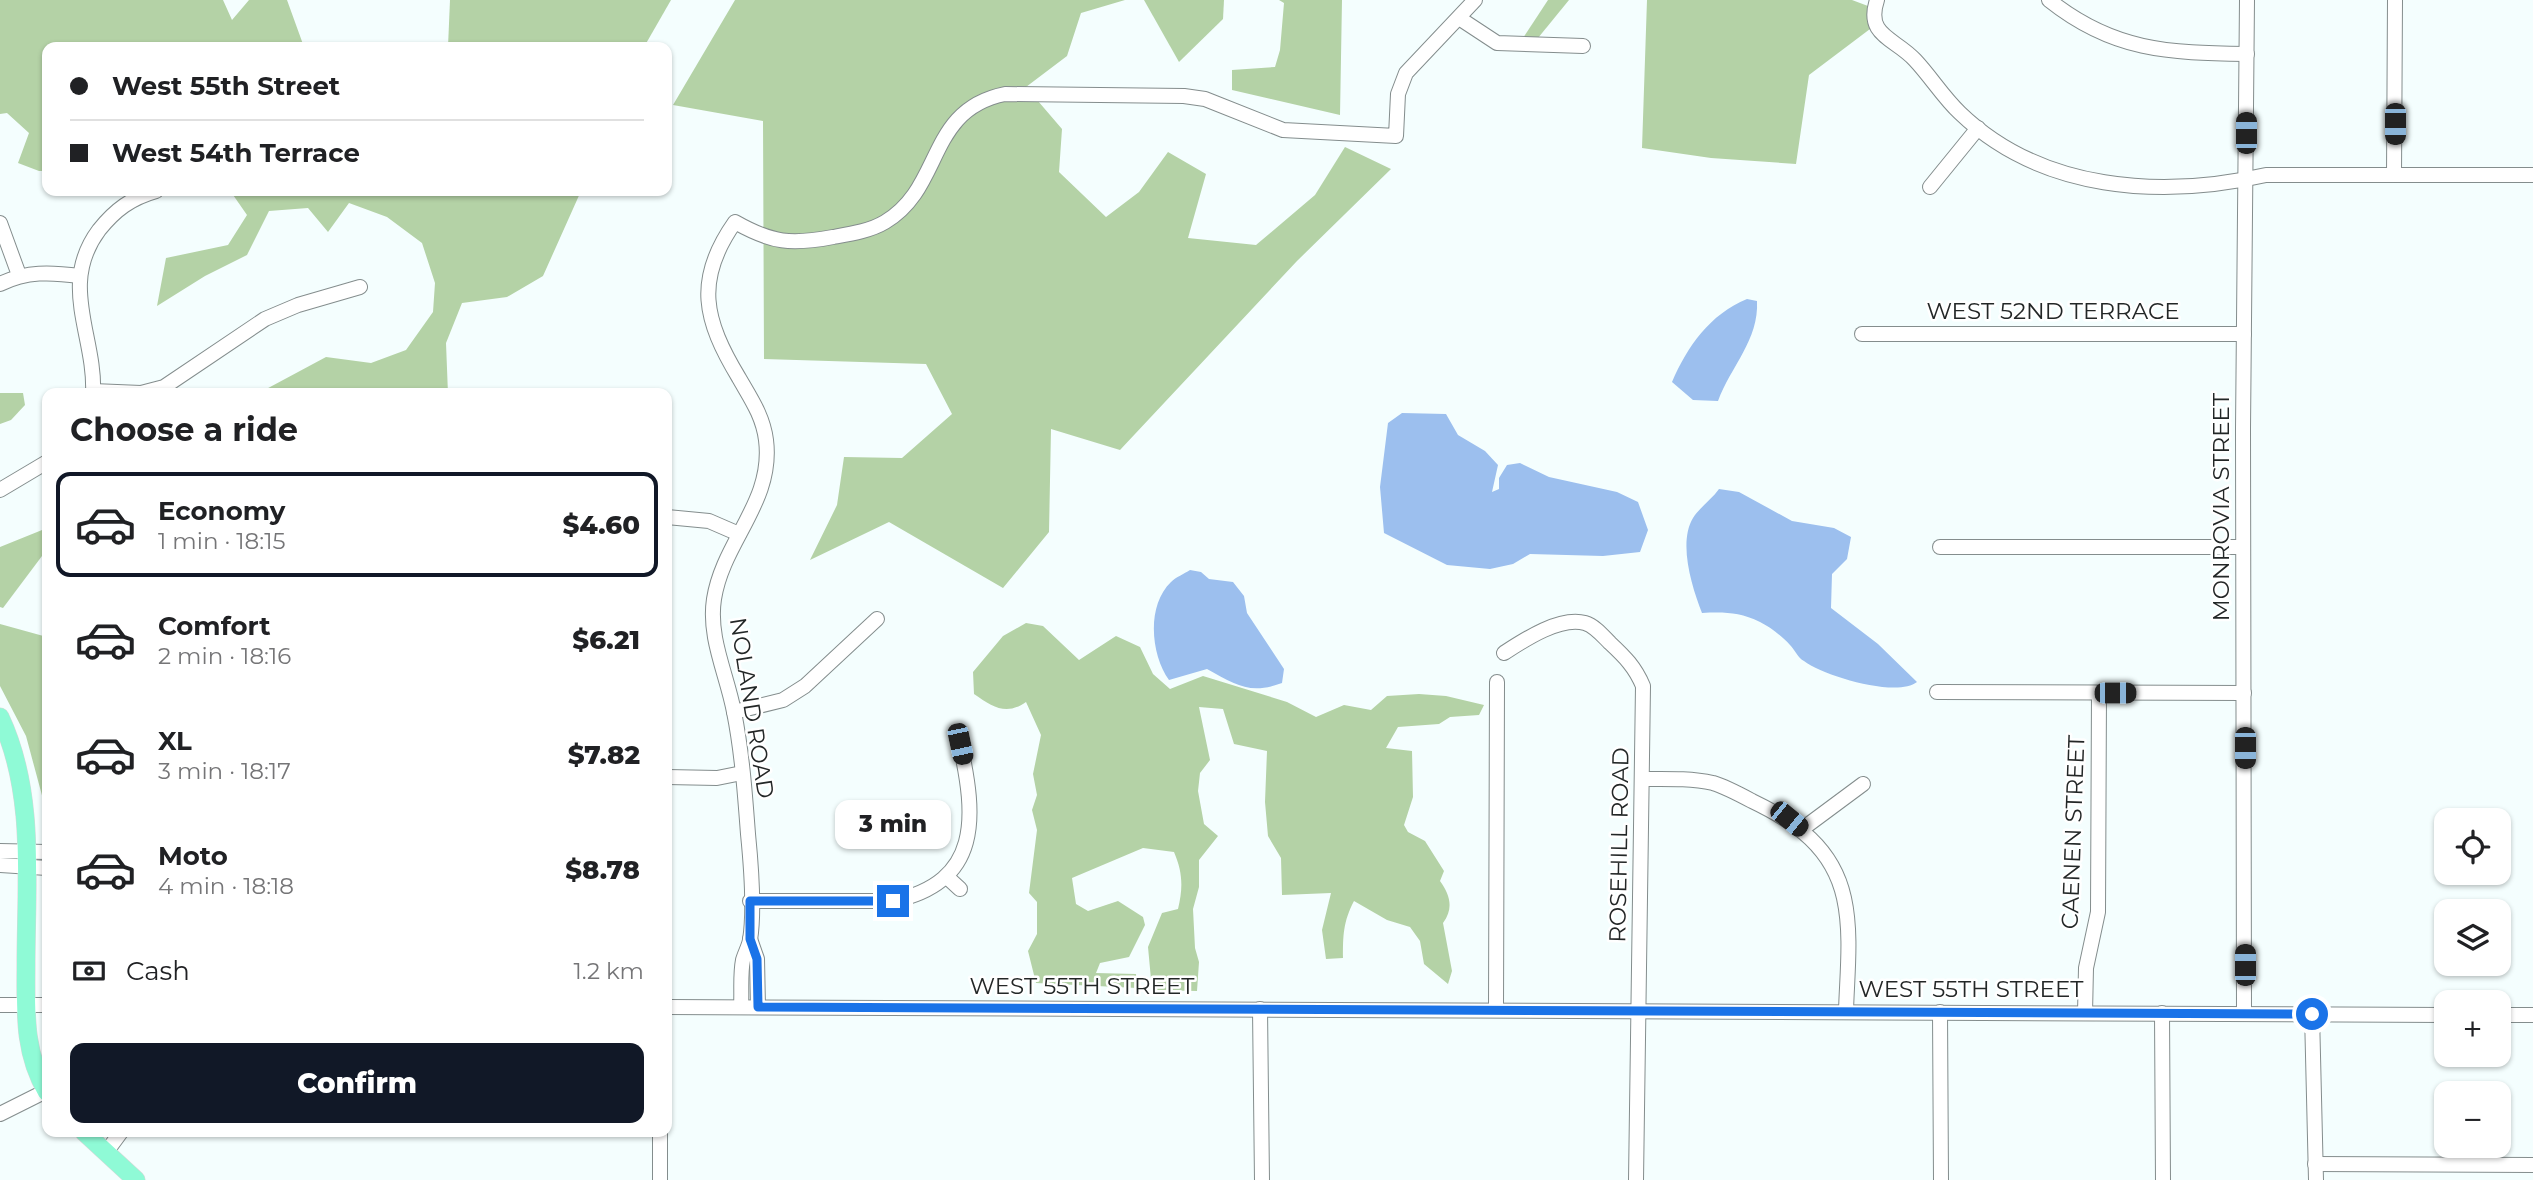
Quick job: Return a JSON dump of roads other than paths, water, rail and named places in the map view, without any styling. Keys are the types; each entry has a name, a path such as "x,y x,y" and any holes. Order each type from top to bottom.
{"main road":[{"path":"0,717 18,770 26,820 26,1030 35,1071 42,1083"},
{"path":"90,1137 136,1180"}],"street":[{"path":"1475,0 1459,18 1497,43 1583,46"},
{"path":"2049,0 2094,30 2136,46 2181,53 2246,54"},
{"name":"MONROVIA STREET","path":"2244,1013 2243,547 2247,0"},
{"path":"2394,175 2395,0"},
{"path":"1875,5 1873,21 1878,30 1908,52 1959,113 2025,160 2082,179 2123,185 2223,185 2266,175 2533,175"},
{"name":"NOLAND ROAD","path":"741,1007 743,959 750,939 748,835 734,712 713,627 714,599 722,570 762,494 767,466 760,414 720,345 710,311 711,263 735,222 771,240 792,243 840,236 884,223 912,198 945,136 964,111 979,101 1005,94 1184,96 1205,99 1283,130 1396,136 1401,82 1412,65 1459,18"},
{"path":"1930,187 1978,128"},
{"path":"92,388 79,295 80,276 86,254 108,218 131,200 142,196"},
{"path":"0,223 19,275"},
{"path":"0,284 19,275 49,272 80,276"},
{"path":"160,388 265,319 298,305 360,287"},
{"name":"WEST 52ND TERRACE","path":"1862,334 2244,334"},
{"path":"0,490 42,465"},
{"path":"672,517 709,521 740,534"},
{"path":"1940,547 2243,547"},
{"path":"734,712 783,700 805,686 877,619"},
{"name":"ROSEHILL ROAD","path":"1504,653 1553,627 1573,622 1594,628 1634,666 1643,686 1636,1180"},
{"path":"1496,1010 1497,682"},
{"path":"1937,692 2244,693"},
{"name":"CAENEN STREET","path":"2085,1013 2086,968 2098,912 2099,693"},
{"path":"750,901 893,901 917,894 947,877 963,849 972,812 960,744"},
{"path":"672,777 717,778 741,773"},
{"path":"1643,779 1688,780 1724,787 1789,819 1829,860 1844,898 1847,922 1846,1011"},
{"path":"1801,830 1863,784"},
{"path":"0,851 42,866"},
{"path":"0,865 42,854"},
{"path":"947,877 960,889"},
{"name":"NOLAND ROAD","path":"750,939 757,959 758,1007"},
{"path":"0,1005 42,1005"},
{"name":"WEST 55TH STREET","path":"672,1007 2434,1014"},
{"path":"1260,1009 1262,1180"},
{"path":"1940,1012 1941,1180"},
{"path":"2162,1013 2163,1180"},
{"path":"2312,1014 2316,1180"},
{"path":"2511,1015 2533,1015"},
{"path":"0,1114 42,1094"},
{"path":"107,1152 118,1137"},
{"path":"660,1137 660,1180"},
{"path":"2315,1164 2533,1165"}],"water":[{"path":"1747,299 1757,301 1754,328 1718,401 1693,400 1672,382 1678,369 1701,333 1722,313"},
{"path":"1402,413 1446,414 1458,435 1485,451 1498,465 1492,492 1499,489 1499,478 1507,465 1520,463 1549,477 1617,492 1638,502 1648,530 1640,552 1603,556 1530,554 1513,564 1490,569 1447,565 1384,533 1380,487 1388,423"},
{"path":"1719,489 1739,492 1792,521 1834,528 1851,537 1847,559 1832,574 1831,608 1878,644 1917,682 1894,688 1860,683 1827,673 1802,660 1783,638 1760,622 1731,613 1702,613 1688,565 1687,540 1693,518"},
{"path":"1190,570 1201,572 1209,579 1233,582 1244,596 1247,613 1284,669 1282,683 1252,688 1226,680 1207,669 1169,680 1158,658 1155,617 1163,592 1173,580"}]}
